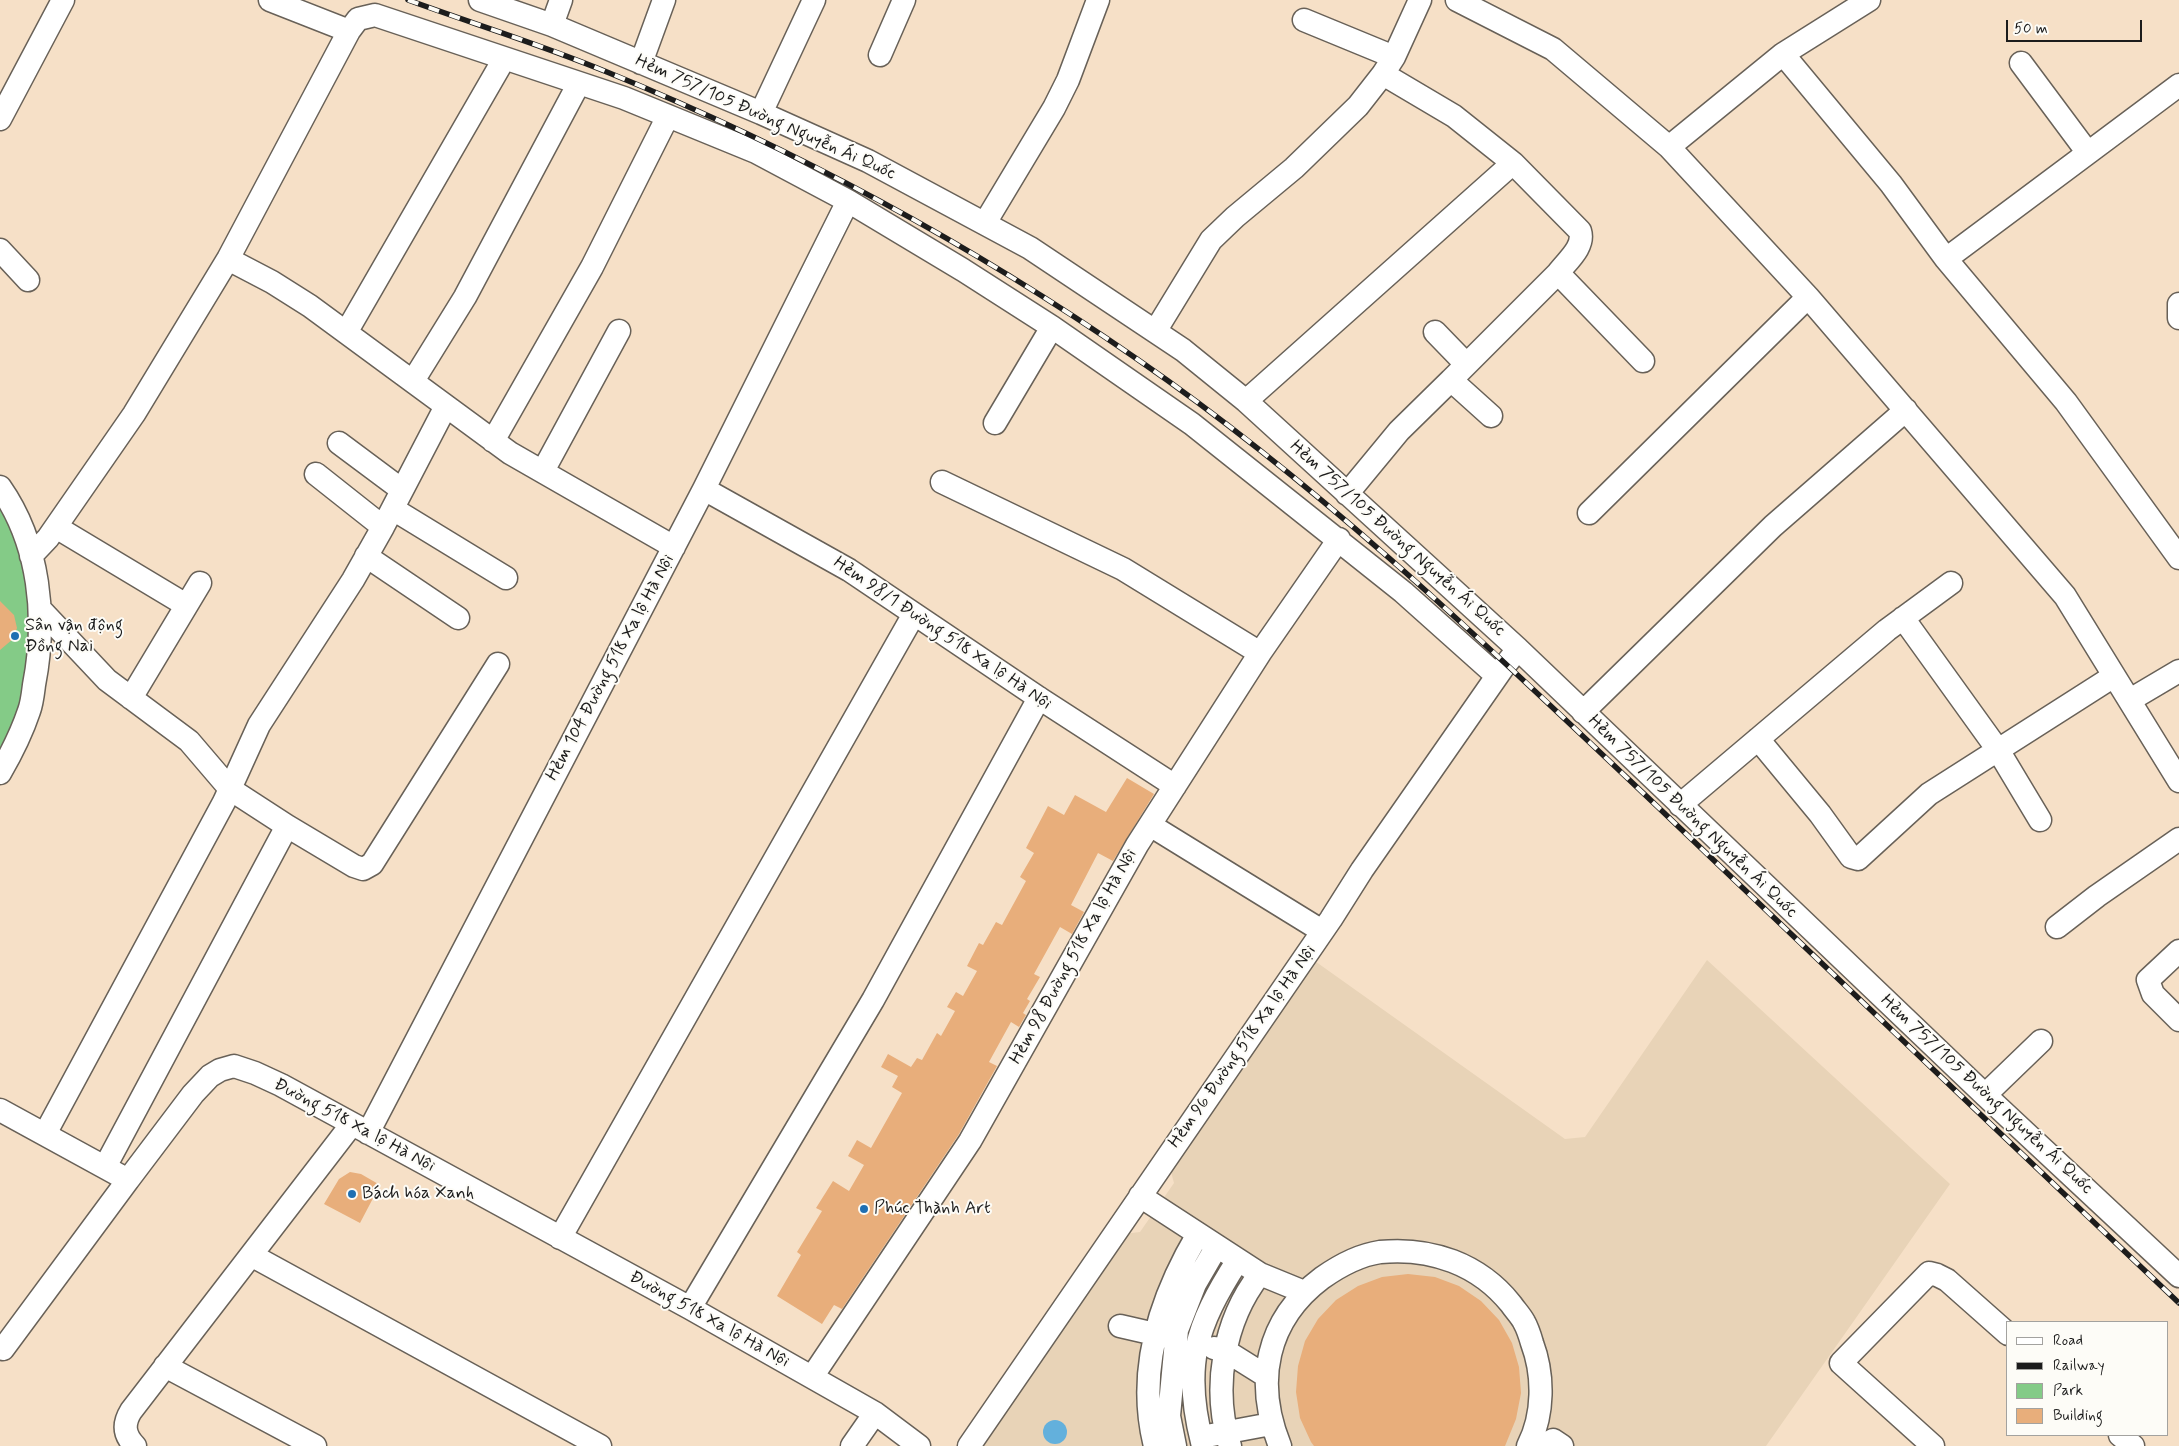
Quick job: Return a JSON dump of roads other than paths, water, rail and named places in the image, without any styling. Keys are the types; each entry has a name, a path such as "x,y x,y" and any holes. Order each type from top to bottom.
{"street":[{"path":"0,119 63,0"},
{"path":"270,0 349,31"},
{"name":"Hẻm 757/105 Đường Nguyễn Ái Quốc","path":"480,0 552,25 761,113 868,161 1030,248 1156,330 1217,376 1246,401 1518,650 1985,1095 2179,1276"},
{"path":"552,25 561,0"},
{"path":"641,63 664,0"},
{"path":"761,113 814,0"},
{"path":"880,54 904,0"},
{"path":"985,223 1054,108 1068,80 1098,0"},
{"path":"1156,330 1211,240 1301,161 1358,106 1389,66 1420,0"},
{"path":"1457,0 1553,49 1669,147 1808,297 2065,596 2179,781"},
{"path":"1669,147 1783,54 1869,0"},
{"path":"31,556 56,528 134,414 228,259 349,31 358,19 376,15 624,98 756,152 848,201 964,270 1052,327 1192,424 1339,539 1403,592 1497,676"},
{"path":"1304,20 1389,66 1454,116 1513,163 1580,231 1582,239 1580,246 1558,273 1399,431 1347,494"},
{"path":"1783,54 1891,184 1946,259 2066,402 2179,558"},
{"path":"347,331 504,59"},
{"path":"2021,63 2088,153"},
{"path":"414,381 466,297 579,82"},
{"path":"1946,259 2179,85"},
{"path":"493,441 592,266 668,116"},
{"path":"1246,401 1513,163"},
{"name":"Hẻm 104 Đường 518 Xa lộ Hà Nội","path":"135,1446 128,1439 125,1428 127,1417 251,1255 360,1128 674,547 848,201"},
{"path":"0,250 28,280"},
{"path":"228,259 272,282 347,331 510,453 543,470 674,547"},
{"path":"1558,273 1643,361"},
{"path":"1589,513 1808,297"},
{"path":"2179,304 2179,318"},
{"path":"995,423 1052,327"},
{"path":"543,470 619,331"},
{"path":"1435,332 1458,372 1491,416"},
{"path":"45,1134 230,789 259,725 366,556 393,509 446,406"},
{"path":"1583,712 1773,526 1906,410"},
{"path":"339,443 393,509"},
{"path":"316,474 393,509 506,578"},
{"path":"942,482 1123,569 1260,653"},
{"path":"0,487 23,530 38,586 41,610 38,663 29,710 0,773"},
{"name":"Hẻm 98/1 Đường 518 Xa lộ Hà Nội","path":"704,489 849,570 1039,698 1175,786"},
{"path":"56,528 186,605"},
{"name":"Hẻm 98 Đường 518 Xa lộ Hà Nội","path":"812,1377 978,1129 1107,895 1260,653 1339,539"},
{"path":"366,556 458,618"},
{"path":"131,698 200,583"},
{"path":"1680,806 1903,618 1951,583"},
{"path":"41,610 107,680 189,741 230,789 287,826 354,866 363,869 372,864 498,664"},
{"path":"560,1238 914,614"},
{"path":"1903,618 1998,750 2040,820"},
{"name":"Hẻm 96 Đường 518 Xa lộ Hà Nội","path":"969,1446 1362,870 1497,676 1518,650"},
{"path":"2130,700 2179,671"},
{"path":"1758,739 1820,814 1851,857 1858,859 1929,794 2114,676"},
{"path":"690,1308 873,1000 1039,698"},
{"path":"1150,825 1322,931"},
{"path":"105,1167 287,826"},
{"path":"2057,927 2097,896 2179,840"},
{"path":"2179,951 2148,980 2153,994 2179,1020"},
{"path":"1985,1095 2041,1041"},
{"name":"Đường 518 Xa lộ Hà Nội","path":"128,1180 201,1084 220,1070 234,1066 255,1073 360,1128 690,1308 875,1413 891,1437 919,1446"},
{"path":"0,1110 128,1180 3,1348"},
{"path":"1140,1196 1260,1274 1304,1292"},
{"path":"1198,1234 1176,1272 1175,1339 1192,1368 1197,1424 1201,1442"},
{"path":"1175,1339 1188,1301 1207,1262 1218,1246"},
{"path":"1280,1446 1271,1424 1266,1376 1272,1345 1285,1316 1304,1292 1339,1266 1379,1252 1421,1252 1462,1264 1498,1288 1524,1321 1539,1361 1541,1403 1528,1446"},
{"path":"251,1255 600,1446"},
{"path":"1238,1260 1214,1302 1175,1339 1147,1380 1150,1430 1162,1445 1228,1439 1271,1424"},
{"path":"1933,1446 1841,1363 1929,1273 1937,1274 1947,1280 2006,1332"},
{"path":"1228,1439 1221,1386 1226,1351 1243,1299 1260,1274"},
{"path":"1120,1326 1226,1351 1266,1376"},
{"path":"165,1366 315,1446"},
{"path":"852,1446 875,1413"},
{"path":"2121,1436 2133,1446"},
{"path":"1550,1446 1553,1440 1562,1446"}],"water":[{"path":"1055,1420 1063,1424 1067,1432 1063,1440 1055,1444 1047,1440 1043,1432 1047,1424"}],"railway":[{"path":"408,0 607,72 676,101 813,166 879,201 1010,276 1137,359 1207,410 1276,463 1342,518 1472,632 2179,1303"}],"place":[{"name":"Sân vận động Đồng Nai","path":"15,636"},
{"name":"Bách hóa Xanh","path":"352,1194"},
{"name":"Phúc Thành Art","path":"864,1209"}]}
